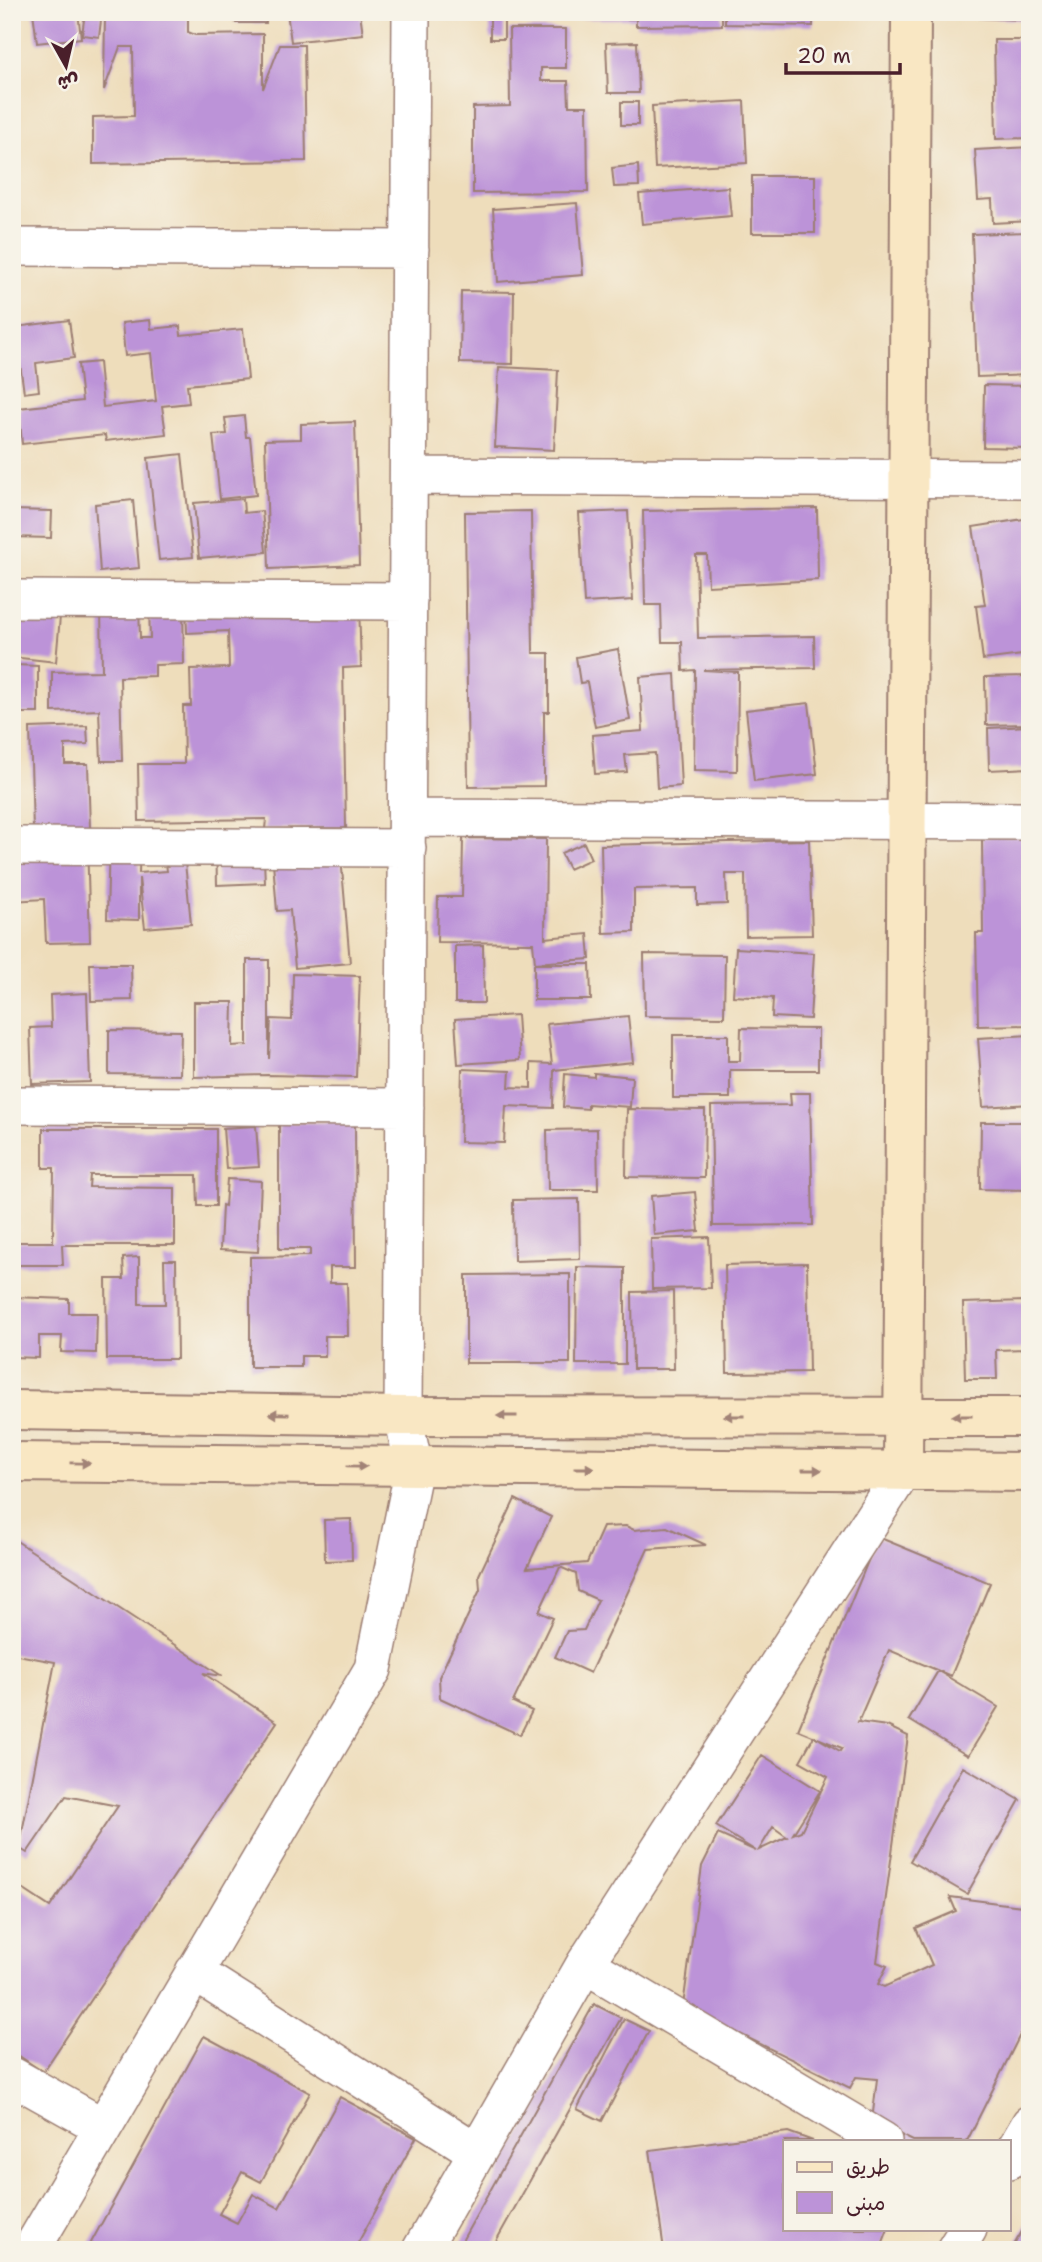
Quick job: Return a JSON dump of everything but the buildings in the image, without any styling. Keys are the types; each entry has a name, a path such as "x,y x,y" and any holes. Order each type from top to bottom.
{"main road":[{"path":"903,1471 911,12"},
{"path":"12,1410 403,1416 1030,1416"},
{"path":"12,1462 1030,1472"}],"street":[{"path":"30,2250 373,1669 414,1467 403,1416 411,12"},
{"path":"12,247 410,249"},
{"path":"409,477 1030,479"},
{"path":"12,599 408,601"},
{"path":"12,846 906,820 1030,821"},
{"path":"12,1105 405,1107"},
{"path":"421,2250 585,1964 903,1471"},
{"path":"585,1964 881,2140"},
{"path":"194,1972 477,2152"},
{"path":"12,2076 103,2127"},
{"path":"1010,2158 1030,2124"},
{"path":"955,2250 967,2230"}]}
